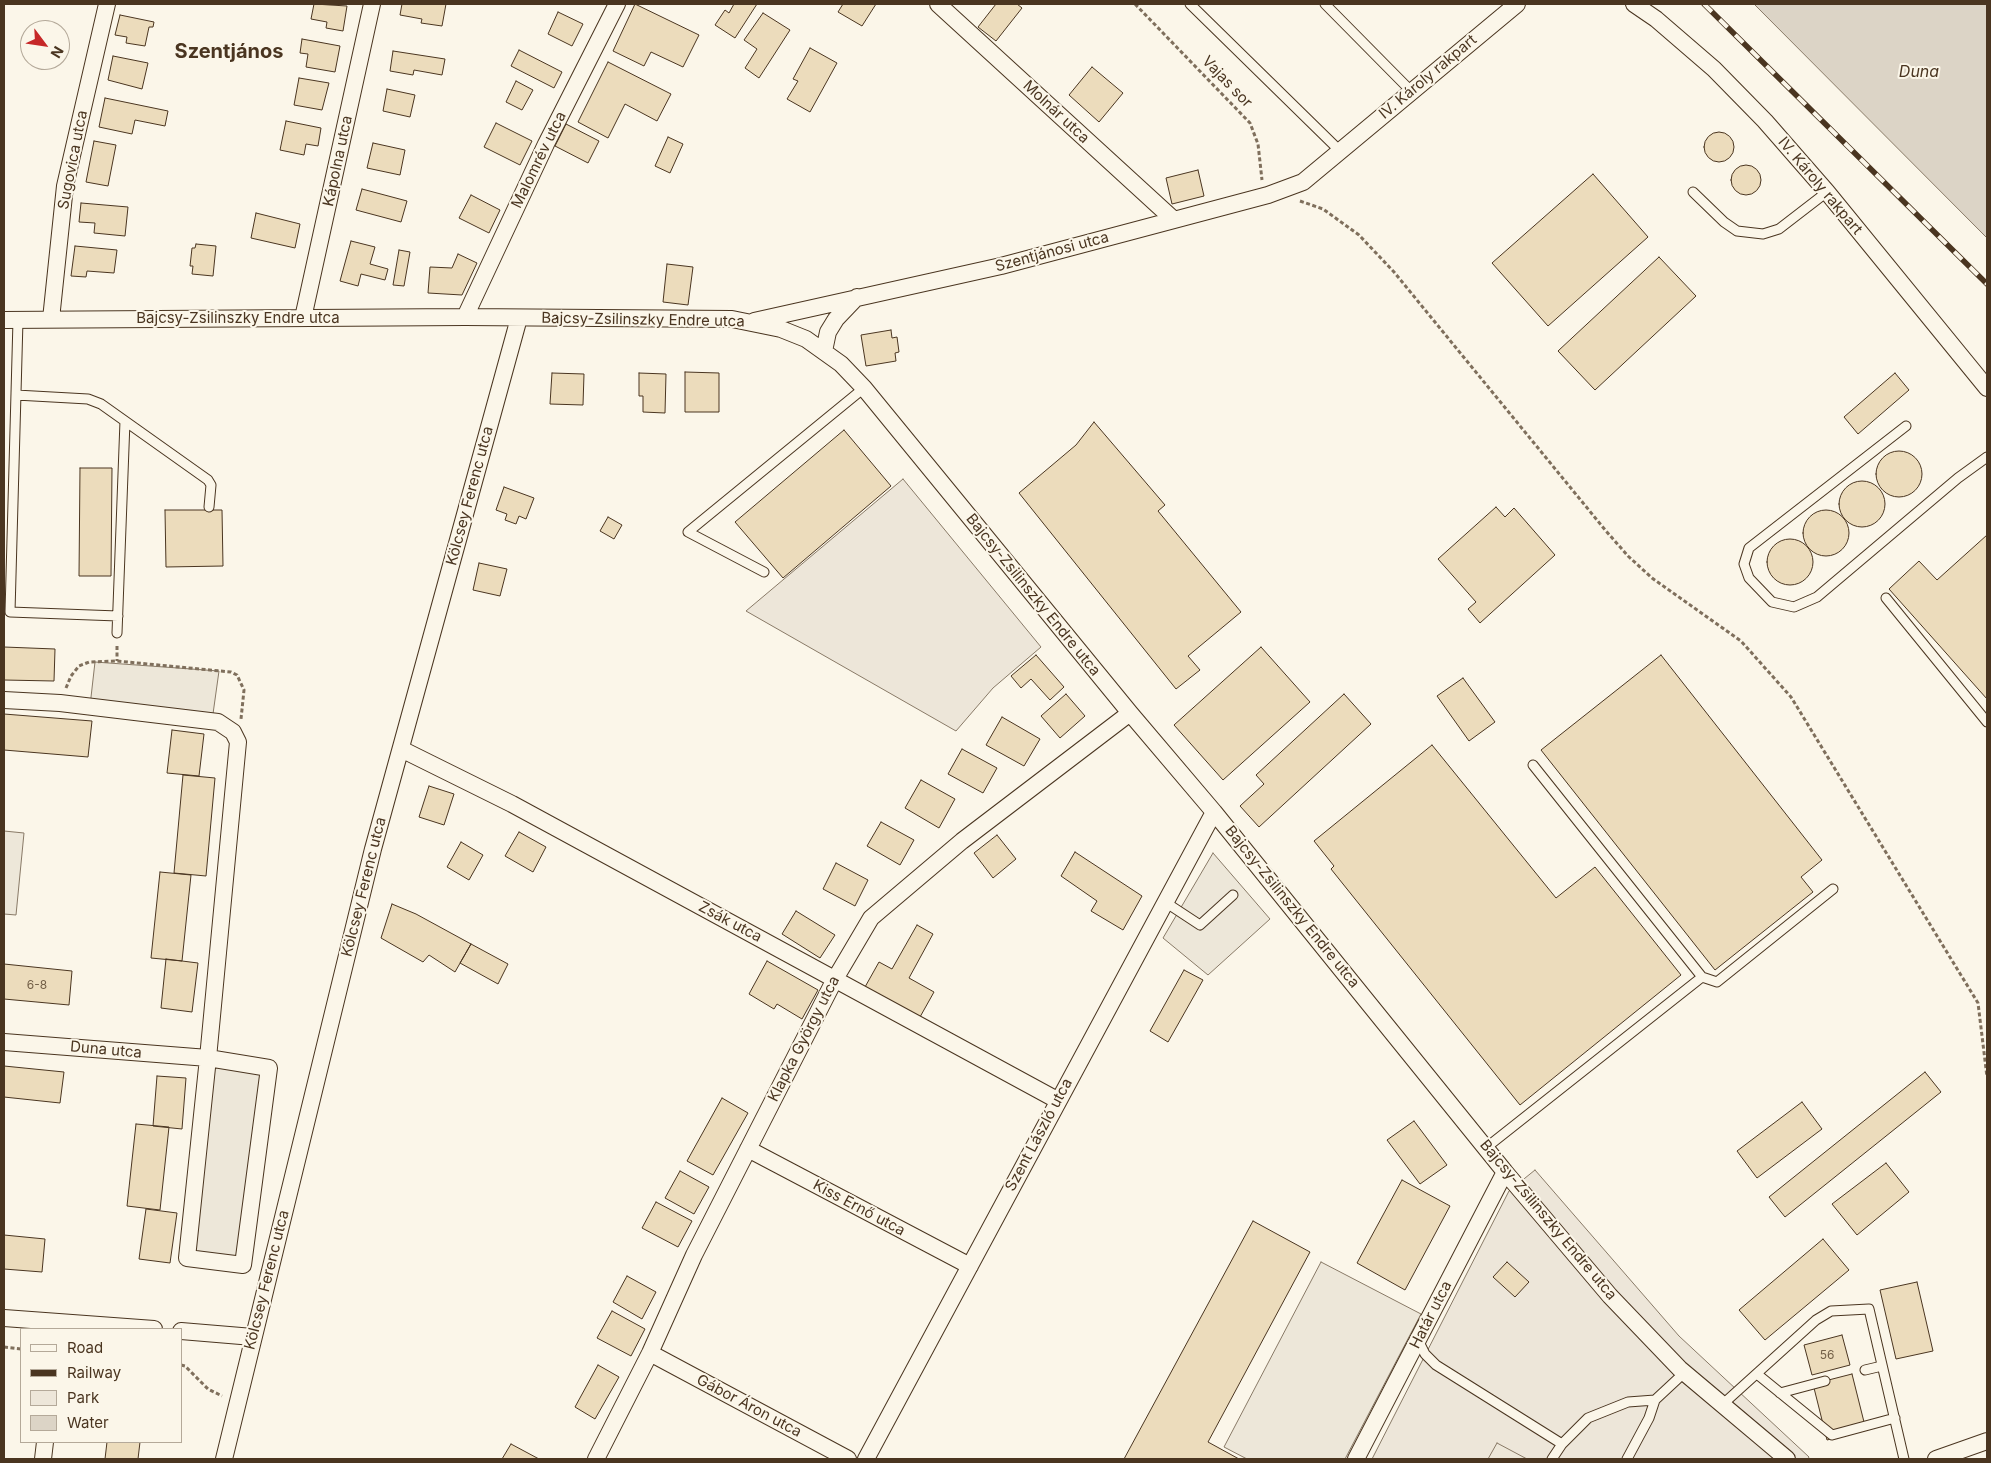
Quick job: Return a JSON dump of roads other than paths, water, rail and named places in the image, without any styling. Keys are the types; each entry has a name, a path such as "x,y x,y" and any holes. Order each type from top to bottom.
{"street":[{"name":"Sugovica utca","path":"51,319 65,186 107,4"},
{"name":"Kápolna utca","path":"303,318 372,4"},
{"name":"Malomrév utca","path":"465,317 546,144 617,4"},
{"name":"Molnár utca","path":"938,4 1174,220"},
{"name":"IV. Károly rakpart","path":"1339,150 1517,4"},
{"name":"IV. Károly rakpart","path":"1634,4 1656,19 1714,69 1765,121 1827,192 1987,388"},
{"name":"Szentjánosi utca","path":"752,322 1000,266 1266,196 1303,182 1339,150"},
{"path":"824,351 828,332 836,318 857,297"},
{"name":"Bajcsy-Zsilinszky Endre utca","path":"11,320 465,317 732,319 781,329 806,339 841,364 864,388 1130,713 1214,812 1487,1147 1505,1172 1610,1296 1684,1373 1787,1459"},
{"name":"Kölcsey Ferenc utca","path":"224,1459 371,858 519,318"},
{"name":"Kölcsey Ferenc utca","path":"4,700 60,703 218,722 233,732 238,742 187,1258 243,1265 269,1068 208,1058"},
{"name":"Klapka György utca","path":"596,1459 650,1352 694,1255 835,979 871,918 962,841 1130,713"},
{"name":"Zsák utca","path":"401,749 512,804 1057,1100"},
{"name":"Szent László utca","path":"866,1459 1057,1100 1214,812"},
{"name":"Duna utca","path":"4,1042 208,1058"},
{"name":"Kiss Ernő utca","path":"748,1150 970,1266"},
{"name":"Határ utca","path":"1356,1459 1505,1172"},
{"path":"4,1318 53,1325 129,1328"},
{"path":"182,1331 253,1337"},
{"name":"Gábor Áron utca","path":"650,1352 848,1459"},
{"path":"1936,1459 1987,1441"},
{"path":"43,1459 45,1443"}],"lane":[{"path":"1190,4 1339,150"},
{"path":"1325,4 1412,91"},
{"path":"1693,192 1724,222 1737,231 1763,234 1779,229 1827,192"},
{"path":"11,320 16,395 10,612 118,616"},
{"path":"764,572 688,532 864,388"},
{"path":"16,395 88,399 101,404 208,480 211,485 209,507"},
{"path":"117,632 125,421"},
{"path":"1906,426 1749,548 1744,564 1749,578 1772,602 1794,607 1817,598 1958,478 1987,457"},
{"path":"1886,598 1987,722"},
{"path":"1533,764 1702,977 1717,982 1833,889"},
{"path":"1165,902 1200,925 1233,895"},
{"path":"1487,1147 1702,977"},
{"path":"1723,1404 1816,1320 1832,1311 1869,1309 1904,1459"},
{"path":"1418,1340 1425,1354 1442,1369 1562,1444"},
{"path":"1865,1370 1882,1366"},
{"path":"1627,1459 1649,1418 1655,1400 1684,1373"},
{"path":"1756,1374 1832,1435 1895,1418"},
{"path":"1780,1393 1825,1381"},
{"path":"1552,1459 1562,1444 1588,1418 1628,1402 1655,1400"}],"water":[{"name":"Duna","path":"1754,4 1987,4 1987,238"}],"railway":[{"path":"1704,4 1987,284"}],"district":[{"name":"Szentjános","path":"229,52"}]}
